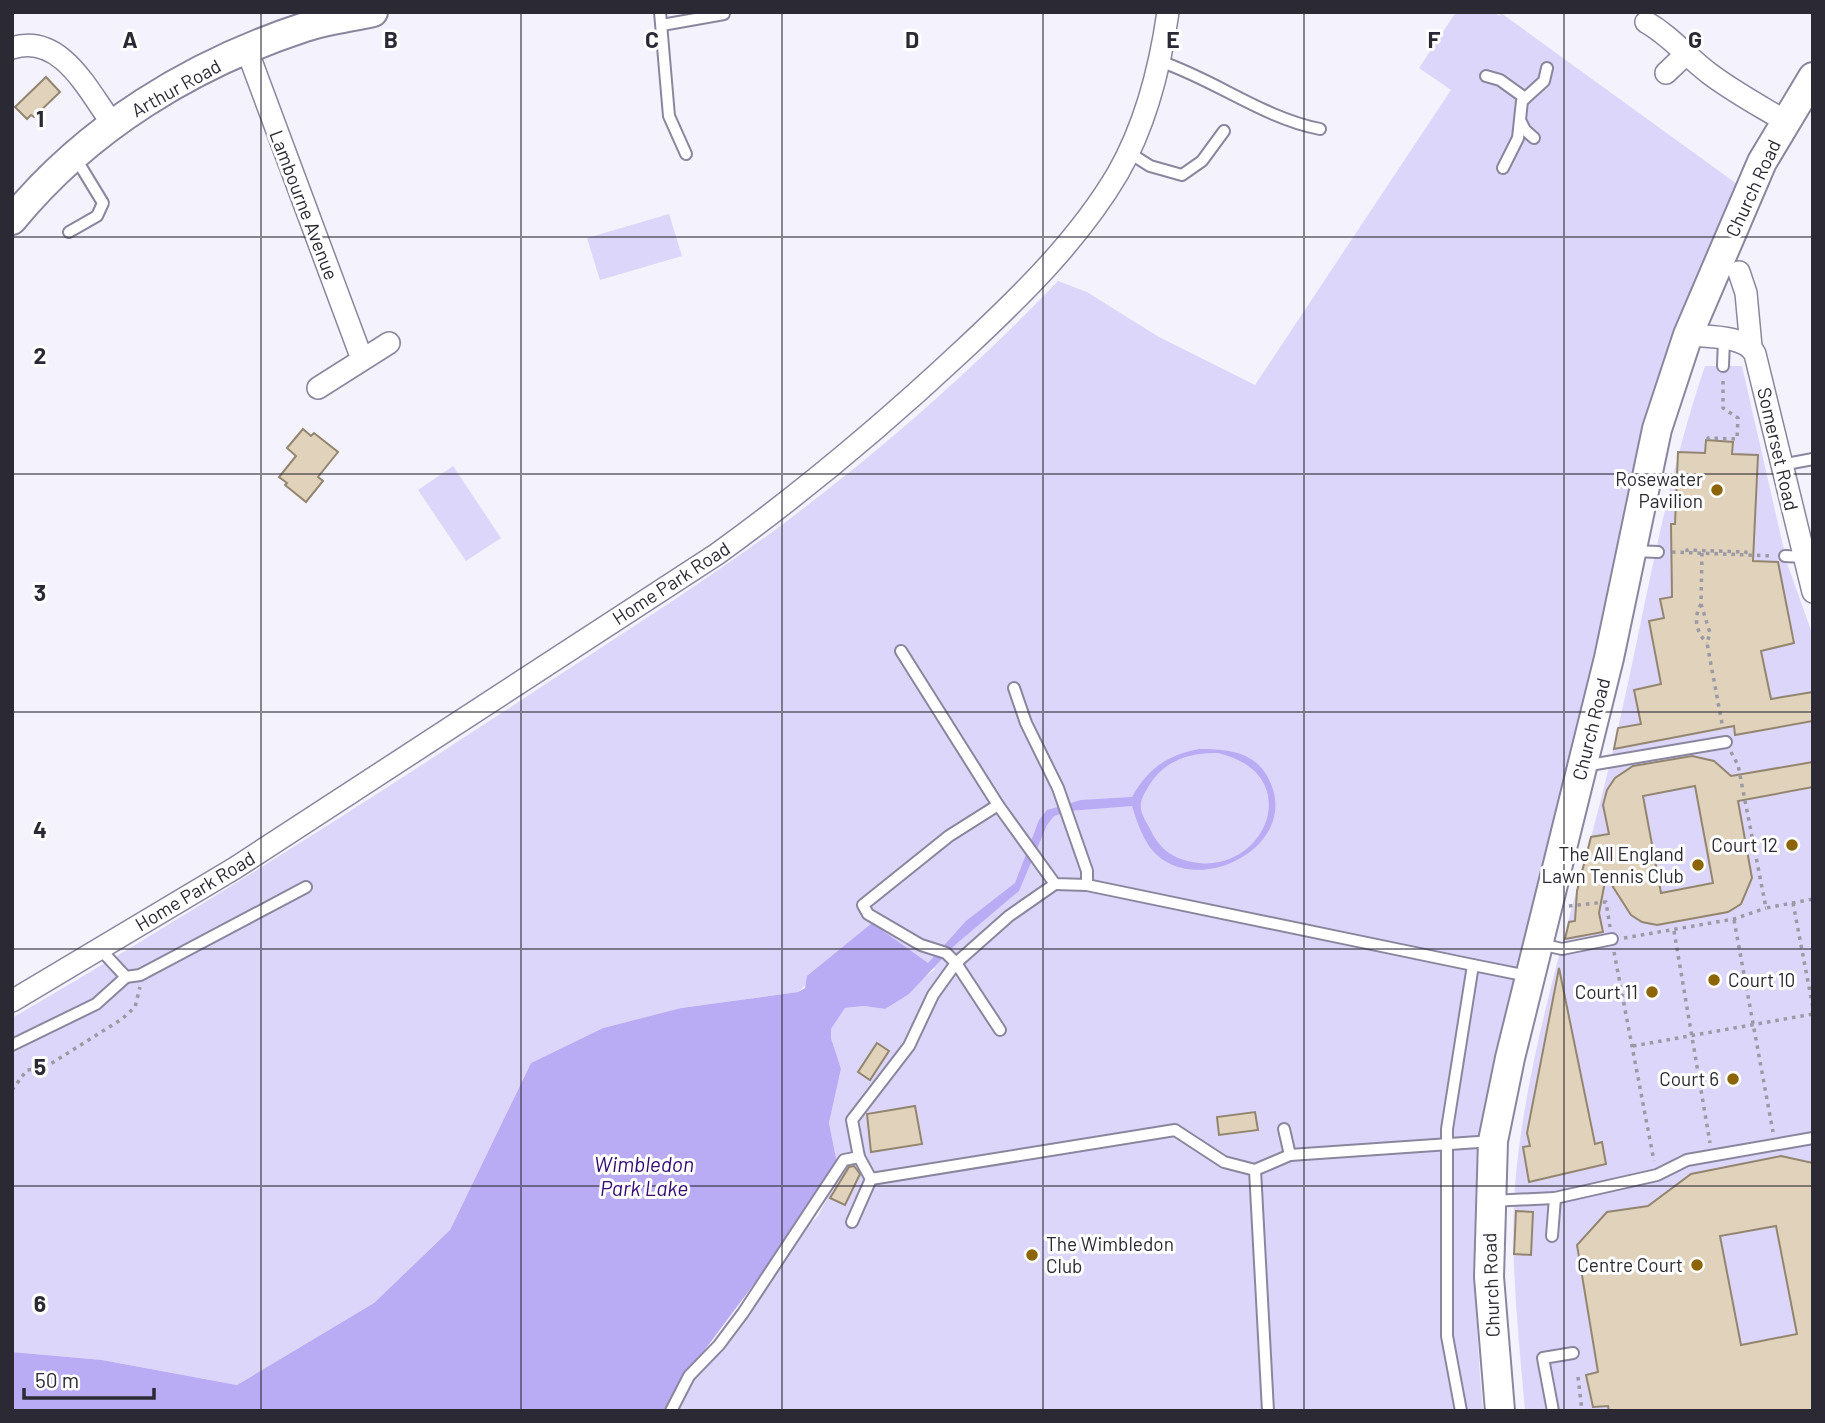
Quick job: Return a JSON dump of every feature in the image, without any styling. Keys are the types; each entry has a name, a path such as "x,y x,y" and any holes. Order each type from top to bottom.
{"street":[{"name":"Arthur Road","path":"12,220 74,155 112,123 178,82 247,50 306,27 373,12"},
{"name":"Home Park Road","path":"12,1001 328,809 717,554 793,499 905,403 1006,310 1078,228 1117,174 1128,152 1147,105 1168,12"},
{"path":"1646,22 1669,35 1711,75 1786,121"},
{"path":"12,48 25,44 46,48 62,56 112,123"},
{"name":"Lambourne Avenue","path":"247,50 362,359"},
{"path":"1666,73 1686,54"},
{"name":"Church Road","path":"1500,1411 1489,1291 1489,1201 1493,1141 1582,766 1644,551 1657,429 1688,335 1762,162 1786,121 1809,93"},
{"name":"Somerset Road","path":"1739,272 1746,293 1751,347 1759,364 1780,466 1794,557 1813,592"},
{"path":"1688,335 1724,339 1751,347"},
{"path":"317,388 389,343"}],"lane":[{"path":"660,12 669,116 687,153"},
{"path":"662,25 724,14"},
{"path":"1159,61 1183,69 1292,121 1320,129"},
{"path":"1503,168 1518,138 1522,101 1544,81 1547,68"},
{"path":"1486,76 1500,80 1525,98"},
{"path":"1521,122 1534,138"},
{"path":"1128,152 1150,166 1182,175 1202,161 1224,131"},
{"path":"69,232 97,216 103,203 74,155"},
{"path":"1723,366 1724,339"},
{"path":"1780,466 1813,459"},
{"path":"901,651 998,805 1055,884"},
{"path":"1014,688 1062,801 1087,871 1087,885"},
{"path":"1582,766 1726,742"},
{"path":"998,805 949,836 863,905 868,914 920,945 946,953 957,963 981,1010 1000,1030"},
{"path":"871,1179 859,1157 852,1120 909,1046 933,995 957,963 1009,916 1055,884 1087,885 1531,976"},
{"path":"12,1045 96,1003 125,977 140,975 306,887"},
{"path":"1540,944 1562,948 1612,939"},
{"path":"100,949 125,977"},
{"path":"1461,1411 1447,1336 1447,1142 1459,1040 1473,965"},
{"path":"1284,1129 1290,1155"},
{"path":"871,1179 1175,1130 1224,1162 1255,1170 1290,1155 1447,1142 1493,1141"},
{"path":"1489,1201 1555,1198 1657,1175 1687,1160 1813,1138"},
{"path":"671,1411 689,1376 719,1345 743,1313 844,1160 859,1157"},
{"path":"1255,1170 1268,1411"},
{"path":"852,1222 871,1179"},
{"path":"1552,1236 1555,1198"},
{"path":"1553,1411 1543,1358 1573,1353"}],"path":[{"path":"1708,440 1737,439 1738,418 1722,405 1723,366"},
{"path":"1703,550 1701,604 1695,614 1699,635 1707,643"},
{"path":"1644,551 1687,553 1703,550 1794,557"},
{"path":"1701,604 1706,612 1710,633 1707,643 1726,742 1738,765 1766,908"},
{"path":"1612,939 1674,931 1813,899"},
{"path":"1573,907 1606,902 1657,1175"},
{"path":"1633,1046 1813,1011 1793,903"},
{"path":"1734,919 1775,1145"},
{"path":"1674,931 1713,1156"},
{"path":"12,1090 27,1070 44,1068 122,1019 135,1007 140,975"},
{"path":"1578,1377 1582,1411"}],"shaded area":[{"path":"1456,12 1494,12 1499,16 1501,13 1737,184 1704,269 1621,550 1479,1151 1475,1281 1483,1411 675,1411 695,1375 725,1349 746,1321 796,1237 818,1216 842,1170 837,1163 829,1123 841,1070 831,1038 831,1029 845,1008 864,1006 885,1009 935,969 872,923 798,992 681,1008 603,1028 531,1063 450,1230 374,1303 237,1385 102,1360 12,1352 12,1018 207,901 335,820 752,547 819,496 925,408 993,346 1058,281 1087,292 1159,337 1255,385 1451,90 1419,68"},
{"path":"669,214 682,256 600,280 587,238"},
{"name":"The All England Lawn Tennis Club","path":"1705,366 1742,366 1787,563 1813,636 1813,1411 1525,1411 1513,1226 1524,1111 1546,1006 1614,746 1677,459"},
{"path":"453,466 501,538 466,561 418,490"}],"water":[{"name":"Wimbledon Park Lake","path":"1199,749 1242,754 1259,765 1271,784 1275,808 1269,829 1255,847 1236,861 1213,868 1189,869 1167,862 1149,846 1132,806 1069,811 1054,816 1047,825 1019,891 955,945 909,994 885,1009 864,1006 845,1008 831,1029 831,1038 841,1069 829,1123 837,1163 789,1237 686,1375 667,1411 12,1411 12,1352 102,1360 237,1385 374,1303 450,1230 531,1063 603,1028 681,1008 798,992 805,988 807,976 872,923 928,963 966,921 1015,883 1039,820 1047,810 1081,800 1132,797 1145,778 1160,764","holes":["1207,753 1218,753 1247,765 1263,782 1269,803 1265,824 1253,842 1235,856 1211,863 1184,860 1164,849 1156,840 1141,806 1142,799 1160,772 1176,760"]}],"building":[{"path":"46,77 60,92 34,117 31,115 27,119 15,107"},
{"path":"303,429 311,436 314,433 338,452 318,477 323,481 306,502 279,477 296,456 287,448"},
{"path":"1706,440 1733,442 1732,454 1758,455 1753,561 1778,562 1794,643 1761,651 1771,699 1813,692 1813,721 1735,735 1734,726 1614,749 1618,728 1641,724 1634,690 1661,684 1649,621 1664,618 1660,599 1672,597 1671,524 1675,524 1678,452 1705,453"},
{"path":"1692,756 1714,761 1731,776 1813,762 1813,787 1738,801 1752,878 1741,904 1728,912 1657,925 1642,922 1631,915 1606,876 1599,913 1603,932 1565,939 1569,922 1575,921 1577,891 1591,837 1609,834 1603,805 1607,790 1615,778 1633,766","holes":["1695,786 1713,883 1661,893 1643,796"]},
{"path":"1559,968 1595,1144 1602,1142 1606,1164 1529,1182 1523,1147 1530,1146 1527,1133"},
{"path":"877,1043 889,1051 870,1080 858,1072"},
{"path":"915,1106 922,1144 871,1152 867,1114"},
{"path":"1255,1112 1258,1130 1219,1135 1217,1117"},
{"name":"Centre Court","path":"1781,1156 1813,1163 1813,1411 1609,1411 1608,1406 1593,1407 1586,1375 1598,1372 1577,1245 1607,1212 1648,1206 1691,1174","holes":["1776,1226 1797,1334 1741,1345 1720,1236"]},
{"path":"854,1166 860,1174 845,1205 830,1198 849,1167"},
{"path":"1516,1211 1533,1212 1531,1255 1514,1254"}],"place":[{"name":"Rosewater Pavilion","path":"1717,490"},
{"name":"Court 12","path":"1792,845"},
{"name":"The All England Lawn Tennis Club","path":"1698,865"},
{"name":"Court 10","path":"1714,980"},
{"name":"Court 11","path":"1652,992"},
{"name":"Court 6","path":"1733,1079"},
{"name":"The Wimbledon Club","path":"1032,1255"},
{"name":"Centre Court","path":"1697,1265"}]}
